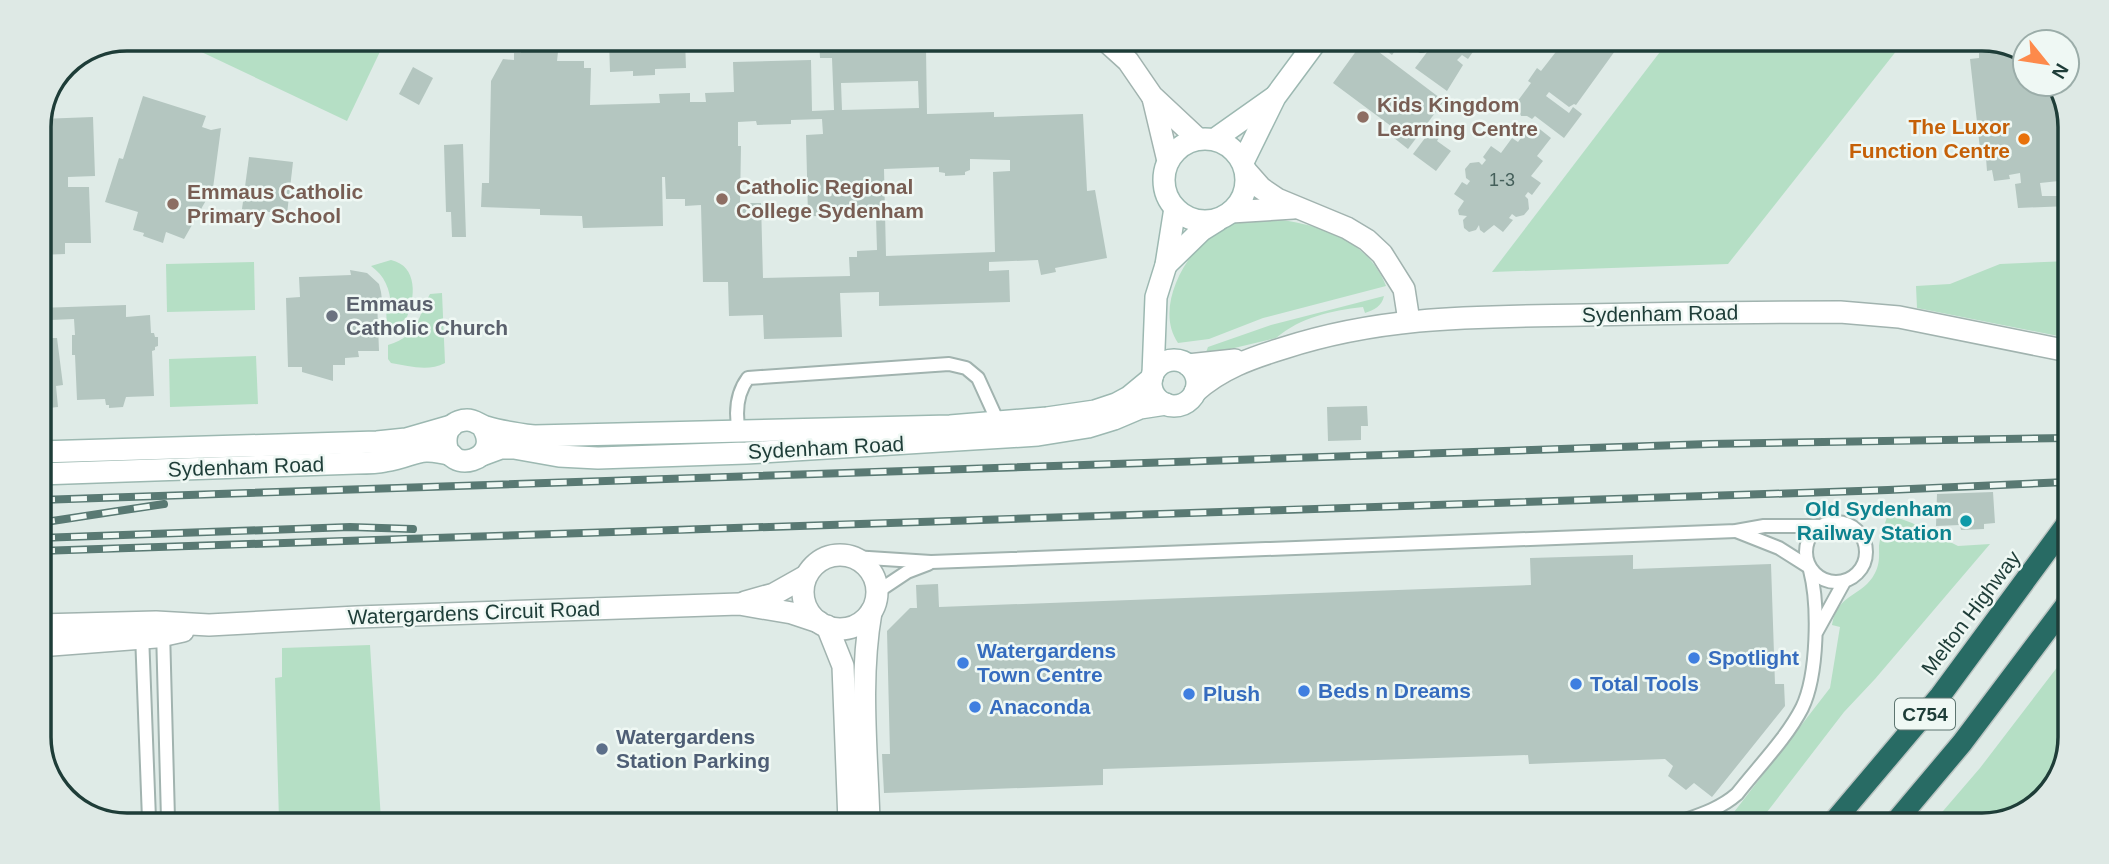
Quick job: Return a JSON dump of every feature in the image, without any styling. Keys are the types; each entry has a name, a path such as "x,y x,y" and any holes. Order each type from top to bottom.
{"highway":[{"name":"Melton Highway","path":"1841,813 1917,724 2058,536"},
{"name":"C754","path":"1903,813 1970,732 2058,616"}],"street":[{"path":"1117,51 1128,61 1152,96 1206,139 1236,152 1261,188 1295,208 1347,228 1367,240 1382,254 1404,289 1409,321"},
{"path":"1166,265 1202,230 1226,215 1244,194 1245,167 1275,97 1309,51"},
{"path":"1152,96 1168,161"},
{"path":"1275,97 1206,139 1185,143 1175,150 1164,173 1164,186 1175,208 1196,220 1295,208"},
{"path":"1156,316 1167,341 1196,381 1195,393 1180,405 1160,402 1153,391 1152,376 1156,316 1158,287 1166,265 1175,208"},
{"name":"Sydenham Road","path":"1195,393 1217,374 1253,358 1341,331 1409,321 1535,316 1840,312 1899,317 2058,349"},
{"name":"Sydenham Road","path":"1184,363 1253,358"},
{"path":"1152,376 1162,363 1171,360 1184,363"},
{"name":"Sydenham Road","path":"482,426 534,436 938,426 998,422 1095,411 1129,397 1152,376"},
{"name":"Sydenham Road","path":"482,454 513,448 559,456 598,458 746,453 1038,435 1088,427 1140,408 1166,404"},
{"path":"464,420 475,421 482,426 487,437 486,450 470,461 457,459 446,444 451,426 464,420"},
{"name":"Sydenham Road","path":"51,452 377,443 407,439 451,426"},
{"path":"739,432 746,453"},
{"name":"Sydenham Road","path":"51,474 357,463 387,461 421,450 436,450 452,455"},
{"path":"869,813 864,672 866,642 874,602 870,570 863,562 853,557 831,556 813,567 806,576 804,601 810,613 823,624 835,628 859,624 874,602"},
{"name":"Watergardens Circuit Road","path":"739,604 774,594 806,576"},
{"name":"Watergardens Circuit Road","path":"51,644 152,629 209,625 739,604 792,613 823,624"},
{"path":"823,624 843,666 849,813"},
{"name":"Watergardens Circuit Road","path":"51,625 152,629"}],"lane":[{"path":"739,432 736,416 740,388 748,378 949,365 966,368 978,378 998,422"},
{"path":"1703,813 1726,804 1737,794 1794,721 1809,689 1816,632 1814,586 1810,568 1805,548 1814,531 1831,522 1841,522 1859,532 1864,541 1865,561 1853,578 1844,582 1825,581 1810,568 1779,548 1736,531"},
{"path":"853,557 931,562 1736,531 1763,526 1821,526"},
{"path":"874,602 907,572 931,562"},
{"path":"1816,632 1844,582"},
{"path":"149,813 152,629"},
{"path":"152,629 167,813"}],"green space":[{"path":"199,51 380,51 347,121"},
{"path":"1661,51 1896,51 1728,264 1492,272"},
{"path":"1261,218 1299,223 1335,234 1365,255 1386,286 1263,318 1209,339 1178,343 1171,329 1171,298 1176,282 1193,253 1220,229 1237,222"},
{"path":"391,260 406,269 413,293 406,319 387,329 386,307 391,306 389,294 386,283 371,266"},
{"path":"2058,261 2058,336 1917,308 1916,286 1950,284 2000,264"},
{"path":"254,262 255,310 167,312 166,264"},
{"path":"442,293 445,363 425,368 391,363 388,359 388,345 399,341 413,330 430,294"},
{"path":"1384,296 1377,307 1365,313 1363,307 1328,313 1306,320 1276,338 1205,355 1208,347 1271,325"},
{"path":"256,356 258,404 170,407 169,359"},
{"path":"1888,514 1958,546 1990,544 1844,712 1766,813 1733,813 1830,688 1840,627 1832,625 1835,615 1839,607 1864,587 1875,573 1880,538"},
{"path":"370,645 381,813 279,813 275,678 282,677 282,648"},
{"path":"2058,666 2057,752 2050,771 2036,791 2002,811 1941,813 1980,768"}],"building":[{"path":"551,51 558,52 557,61 584,61 584,68 591,68 590,105 660,103 659,94 690,93 690,102 706,102 705,93 734,92 733,62 811,60 812,111 834,110 832,58 820,58 820,51 926,51 927,114 994,112 994,117 1083,114 1087,191 1095,190 1107,258 1055,268 1056,272 1041,275 1038,260 989,262 989,271 1009,270 1010,302 879,306 879,292 840,293 842,337 764,339 763,315 729,316 728,282 703,282 701,205 685,206 685,199 666,199 665,177 662,177 663,226 583,228 582,216 540,215 540,209 481,207 482,183 489,183 491,81 503,59 514,60 514,53","holes":["918,81 919,108 842,110 841,83","822,119 823,134 806,135 808,216 876,217 877,250 857,251 857,257 849,257 850,276 763,278 761,203 740,203 741,146 738,146 738,122 756,121 757,125 791,124 791,120","970,159 1010,160 1010,171 993,172 995,252 886,256 884,169 939,167 939,172 945,173 945,176 965,175 965,172 970,170"]},
{"path":"609,51 685,51 686,68 655,69 655,75 633,76 633,71 610,72"},
{"path":"1356,51 1378,51 1444,101 1408,149 1394,138 1399,132 1333,83"},
{"path":"1428,51 1474,51 1468,59 1462,55 1457,60 1463,65 1447,91 1415,68"},
{"path":"1557,51 1615,51 1576,105 1569,107 1549,92 1546,96 1569,113 1573,107 1582,114 1564,138 1535,116 1532,119 1521,116 1514,106 1531,83 1528,81 1537,68 1541,71"},
{"name":"The Luxor Function Centre","path":"1992,52 2011,57 2011,98 2052,98 2058,122 2058,181 2040,183 2042,196 2058,196 2058,206 2018,208 2015,184 2021,183 2020,173 2009,175 2010,179 1994,181 1992,170 1987,171 1986,158 1981,158 1970,59 1979,58 1979,53"},
{"path":"413,67 433,78 419,105 399,94"},
{"path":"143,96 206,116 202,127 211,130 221,128 213,188 184,239 166,232 163,243 143,236 144,233 133,230 138,212 105,202 119,158 123,159"},
{"path":"93,117 95,176 68,177 68,187 89,187 91,243 65,243 65,254 51,255 52,119"},
{"path":"1532,123 1551,138 1537,156 1543,161 1531,176 1541,183 1532,195 1528,192 1525,196 1529,209 1524,215 1516,217 1512,214 1509,218 1513,220 1503,232 1494,225 1484,233 1479,225 1476,230 1469,232 1464,228 1463,220 1467,216 1459,215 1458,210 1464,201 1454,194 1462,182 1467,185 1470,181 1466,178 1465,169 1470,163 1479,162 1482,165 1486,160 1483,157 1491,146 1501,153 1512,138 1518,142"},
{"path":"1431,130 1440,136 1437,141 1451,151 1436,171 1413,154"},
{"path":"463,144 466,237 452,237 451,212 446,212 444,145"},
{"path":"249,157 293,162 287,214 242,209"},
{"name":"Emmaus Catholic Church","path":"350,270 367,273 379,284 382,300 377,300 379,351 358,351 359,357 345,358 345,365 333,365 333,381 302,372 302,367 288,367 286,298 300,297 299,277 351,275"},
{"path":"126,305 126,317 150,315 151,333 158,337 158,346 152,351 154,396 126,397 123,407 109,408 105,399 77,400 75,355 72,355 74,319 51,320 51,308"},
{"path":"51,338 57,338 63,385 56,386 58,407 51,408"},
{"path":"1367,406 1368,426 1361,426 1361,440 1328,441 1327,407"},
{"path":"1993,492 1995,523 1984,524 1984,529 1961,530 1960,525 1936,526 1937,494"},
{"path":"1633,555 1633,569 1771,564 1775,684 1784,684 1785,706 1712,797 1694,783 1686,790 1668,776 1673,766 1665,759 1529,764 1528,755 1103,769 1103,785 884,793 882,754 890,754 887,631 910,608 917,608 916,585 938,584 939,607 1531,585 1530,558"}],"railway":[{"path":"51,500 1709,444 2058,438"},
{"path":"51,551 2058,482"},
{"path":"51,521 164,504"},
{"path":"51,538 350,527 413,529"}],"place":[{"name":"Kids Kingdom Learning Centre","path":"1363,117"},
{"name":"The Luxor Function Centre","path":"2024,139"},
{"name":"Catholic Regional College Sydenham","path":"722,199"},
{"name":"Emmaus Catholic Primary School","path":"173,204"},
{"name":"Emmaus Catholic Church","path":"332,316"},
{"name":"Old Sydenham Railway Station","path":"1966,521"},
{"name":"Spotlight","path":"1694,658"},
{"name":"Watergardens Town Centre","path":"963,663"},
{"name":"Total Tools","path":"1576,684"},
{"name":"Beds n Dreams","path":"1304,691"},
{"name":"Plush","path":"1189,694"},
{"name":"Anaconda","path":"975,707"},
{"name":"Watergardens Station Parking","path":"602,749"}]}
